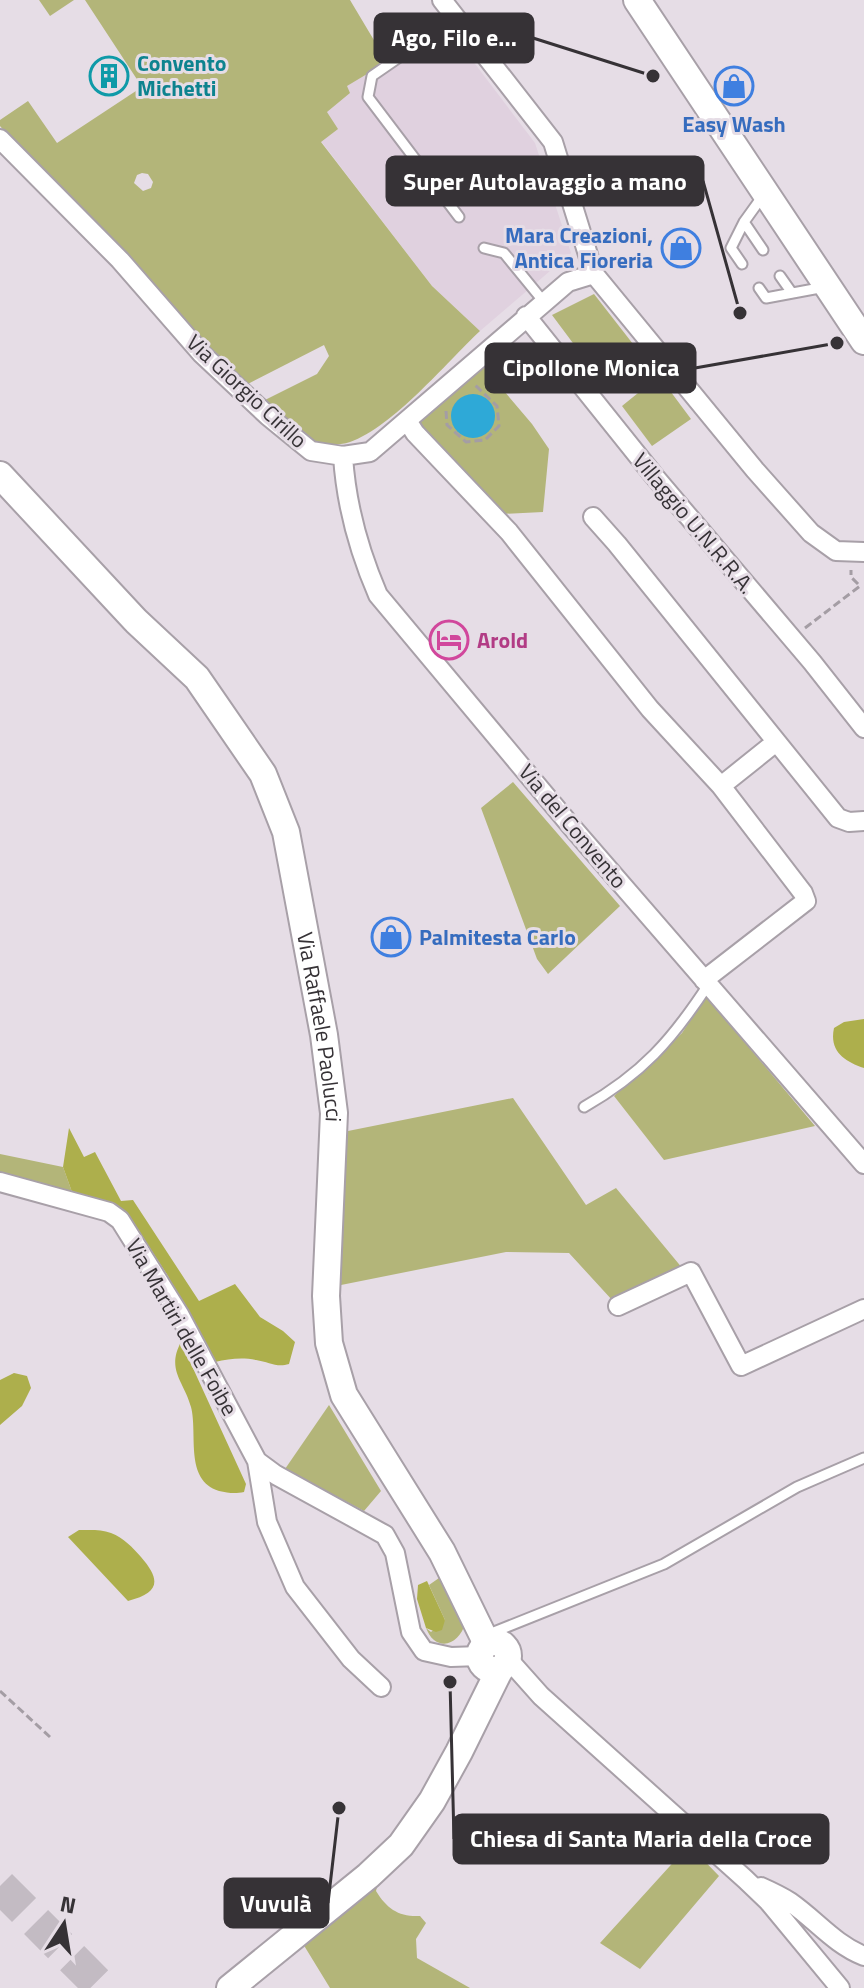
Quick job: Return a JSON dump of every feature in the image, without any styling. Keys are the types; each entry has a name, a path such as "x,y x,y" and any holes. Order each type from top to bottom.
{"main road":[{"path":"637,0 825,287 864,341"},
{"name":"Via Raffaele Paolucci","path":"0,475 136,621 197,678 263,774 286,832 324,1035 334,1113 326,1296 329,1343 344,1395 442,1552 492,1656"},
{"path":"230,1988 368,1876 401,1845 432,1801 463,1745 492,1656"}],"street":[{"path":"442,0 553,142 594,274 755,470 811,533 836,551 858,559"},
{"name":"Via Giorgio Cirillo","path":"0,139 120,260 202,354 268,416 311,451 343,456"},
{"path":"343,456 370,452 568,282 594,274"},
{"name":"Villaggio U.N.R.R.A.","path":"526,316 864,728"},
{"path":"408,422 509,532 650,709 721,786 806,901 706,982"},
{"name":"Via del Convento","path":"343,456 344,477 361,556 378,595 571,826 864,1164"},
{"path":"593,517 838,818 849,822 864,821"},
{"path":"721,786 776,742"},
{"name":"Via Martiri delle Foibe","path":"0,1182 109,1212 120,1220 179,1314 257,1461 267,1522 295,1587 351,1659 381,1687"},
{"path":"618,1306 691,1272 741,1366 864,1309"},
{"name":"Via Martiri delle Foibe","path":"257,1461 276,1475 385,1535 395,1553 411,1632 424,1651 451,1657 492,1656"},
{"path":"492,1656 518,1685 541,1696 745,1879 768,1901 840,1988"},
{"path":"745,1879 789,1901 818,1928 851,1951 864,1956"}],"lane":[{"path":"456,18 372,76 368,97 459,217"},
{"path":"742,264 731,248 744,222 764,194"},
{"path":"744,222 763,250"},
{"path":"484,248 504,253 544,302"},
{"path":"780,276 792,293"},
{"path":"759,288 766,298 825,287"},
{"path":"584,1107 632,1076 671,1040 706,982"},
{"path":"492,1656 664,1564 797,1487 864,1458"}],"path":[{"path":"446,406 447,425 466,442 485,440 499,426 497,406 471,381 478,374 485,354"},
{"path":"599,377 602,374 659,376"},
{"path":"797,633 860,586 851,577 858,559"},
{"path":"0,1691 50,1737"}],"shaded area":[{"path":"444,23 535,143 571,253 480,331 432,286 321,141 337,129 327,112 350,93 346,86"},
{"path":"864,1019 864,1068 840,1054 833,1036 834,1028 844,1022"},
{"path":"69,1128 84,1157 95,1152 121,1201 133,1200 199,1301 235,1284 260,1317 295,1342 289,1364 245,1359 215,1362 202,1349 168,1276 133,1222 117,1209 72,1192 63,1167"},
{"path":"181,1342 246,1484 244,1492 219,1491 201,1477 194,1455 191,1407 176,1368 175,1360"},
{"path":"14,1373 27,1376 31,1388 22,1406 0,1425 0,1380"},
{"path":"79,1530 107,1532 128,1543 152,1572 154,1585 151,1590 128,1601 68,1537"},
{"path":"427,1581 445,1620 442,1630 436,1632 426,1628 417,1599 418,1585"}],"green space":[{"path":"39,0 74,0 50,16"},
{"path":"85,0 350,0 387,62 347,86 350,93 327,112 338,129 321,142 432,286 480,331 401,409 367,434 347,443 331,445 311,442 294,434 259,403 317,374 329,356 324,345 242,387 68,206 0,126 0,120 28,101 57,143 142,87","holes":["148,174 153,182 151,188 143,191 134,183 137,175"]},
{"path":"594,294 633,344 596,374 552,315"},
{"path":"482,365 549,449 543,512 501,514 413,422"},
{"path":"659,376 691,419 652,446 622,406"},
{"path":"513,782 620,906 548,974 537,959 481,808"},
{"path":"706,996 815,1126 664,1160 614,1096 682,1033"},
{"path":"513,1098 586,1205 616,1188 683,1269 613,1301 569,1253 506,1252 341,1285 343,1132"},
{"path":"0,1154 63,1167 72,1192 0,1172"},
{"path":"329,1405 381,1491 364,1511 285,1469"},
{"path":"439,1578 465,1624 457,1638 444,1644 433,1639 426,1628 431,1632 445,1620 429,1585"},
{"path":"689,1845 719,1876 640,1969 600,1943"},
{"path":"380,1875 376,1891 385,1903 394,1911 420,1916 426,1923 416,1939 417,1958 470,1988 330,1988 300,1939"}],"water":[{"path":"473,394 488,401 495,416 488,431 473,438 458,431 451,416 458,401"}],"tunnel":[{"path":"0,1886 102,1988"}],"place":[{"name":"Convento Michetti","path":"109,76"},
{"name":"Ago, Filo e...","path":"653,76"},
{"name":"Easy Wash","path":"734,86"},
{"name":"Mara Creazioni, Antica Fioreria","path":"681,248"},
{"name":"Super Autolavaggio a mano","path":"740,313"},
{"name":"Cipollone Monica","path":"837,343"},
{"name":"Arold","path":"449,640"},
{"name":"Palmitesta Carlo","path":"391,937"},
{"name":"Chiesa di Santa Maria della Croce","path":"450,1682"},
{"name":"Vuvulà","path":"339,1808"}]}
